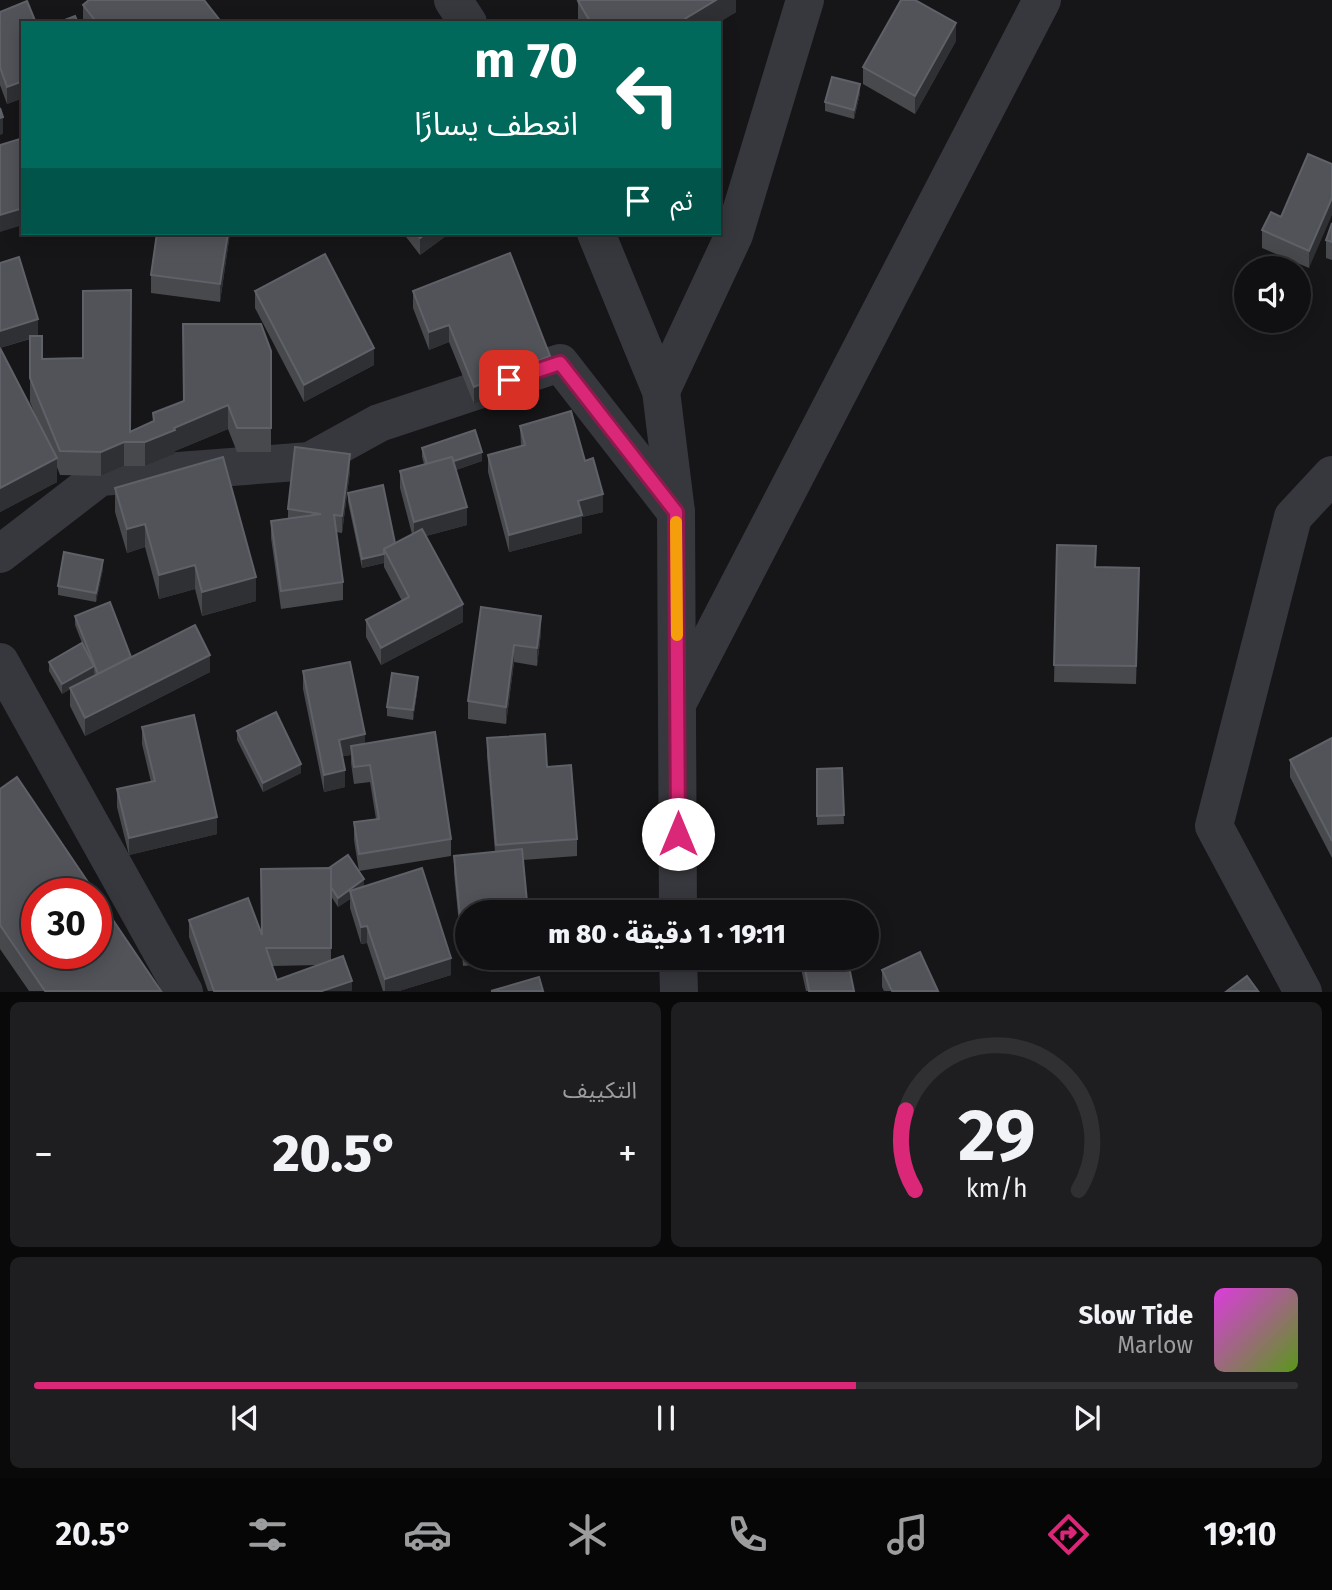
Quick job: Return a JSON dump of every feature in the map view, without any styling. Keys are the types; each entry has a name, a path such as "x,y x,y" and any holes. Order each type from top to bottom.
{"street":[{"path":"453,0 467,21"},
{"path":"661,391 734,235 805,0"},
{"path":"677,704 1042,0"},
{"path":"597,235 661,391 676,512 678,900"},
{"path":"0,554 100,477 310,461 379,423 560,363 676,512"},
{"path":"1303,992 1214,826 1293,517 1332,475"},
{"path":"0,662 14,713 184,992"},
{"path":"678,970 678,992"}],"building":[{"path":"89,0 204,0 220,21 95,21 83,5"},
{"path":"716,0 681,21 590,21 578,1"},
{"path":"901,0 915,0 956,23 915,96 863,67"},
{"path":"27,1 35,21 21,21 21,82 7,87 0,67 0,12"},
{"path":"75,16 77,21 62,21"},
{"path":"832,77 860,84 854,110 825,102"},
{"path":"21,139 21,209 0,215 0,145"},
{"path":"1308,154 1332,164 1332,198 1309,251 1262,230 1271,212 1281,217"},
{"path":"1332,223 1332,242 1326,240"},
{"path":"157,235 228,235 220,284 151,275"},
{"path":"510,253 550,356 474,387 449,325 429,332 413,291"},
{"path":"325,254 374,348 304,385 255,291"},
{"path":"19,257 38,319 0,331 0,263"},
{"path":"131,290 130,432 154,421 153,413 184,401 183,324 261,324 271,351 271,428 237,428 228,405 145,442 124,442 101,452 60,451 30,378 30,336 42,336 42,359 83,358 83,291"},
{"path":"0,348 57,458 0,488"},
{"path":"571,411 585,461 593,458 603,494 578,501 582,515 509,535 488,455 525,445 520,426"},
{"path":"475,430 482,452 454,461 452,457 427,464 422,448"},
{"path":"295,447 350,454 342,516 334,515 343,582 281,591 271,521 321,514 288,509"},
{"path":"223,457 256,577 202,592 195,565 159,575 145,524 127,529 115,488"},
{"path":"452,457 467,507 414,522 400,471"},
{"path":"383,485 395,543 384,549 384,554 362,559 348,493"},
{"path":"422,529 463,604 381,648 366,620 409,597 384,549"},
{"path":"1057,545 1096,546 1095,567 1139,568 1136,666 1054,665"},
{"path":"64,552 103,560 96,593 58,586"},
{"path":"110,602 131,657 98,674 75,616"},
{"path":"481,607 541,616 537,648 514,645 506,707 468,701"},
{"path":"195,625 210,655 85,718 70,688"},
{"path":"82,643 94,666 62,684 49,662"},
{"path":"350,662 365,734 339,740 345,770 324,775 303,671"},
{"path":"392,673 418,677 413,710 387,707"},
{"path":"276,712 301,764 263,783 237,731"},
{"path":"194,715 217,817 129,838 117,789 155,781 142,727"},
{"path":"435,732 451,839 359,854 354,822 379,819 370,765 354,767 351,746"},
{"path":"545,734 547,767 571,765 577,839 496,845 487,738"},
{"path":"1332,738 1332,841 1290,760"},
{"path":"842,768 844,815 817,816 817,769"},
{"path":"17,777 85,878 21,878 21,956 0,925 0,789"},
{"path":"522,849 527,900 458,900 454,856"},
{"path":"348,855 364,879 338,898 331,887 329,868"},
{"path":"331,868 331,948 266,948 277,980 343,956 352,981 322,991 214,991 189,920 248,898 262,935 261,869"},
{"path":"422,868 451,958 385,979 367,926 361,927 350,891"},
{"path":"112,919 161,991 45,991 30,969 112,969"},
{"path":"920,952 938,991 892,991 882,970"},
{"path":"805,970 850,970 854,991 809,991"},
{"path":"1247,976 1258,991 1227,991"},
{"path":"539,977 543,991 491,991"}],"slow traffic":[{"path":"676,522 677,635"}],"route":[{"path":"509,380 560,363 676,512 678,834"}]}
